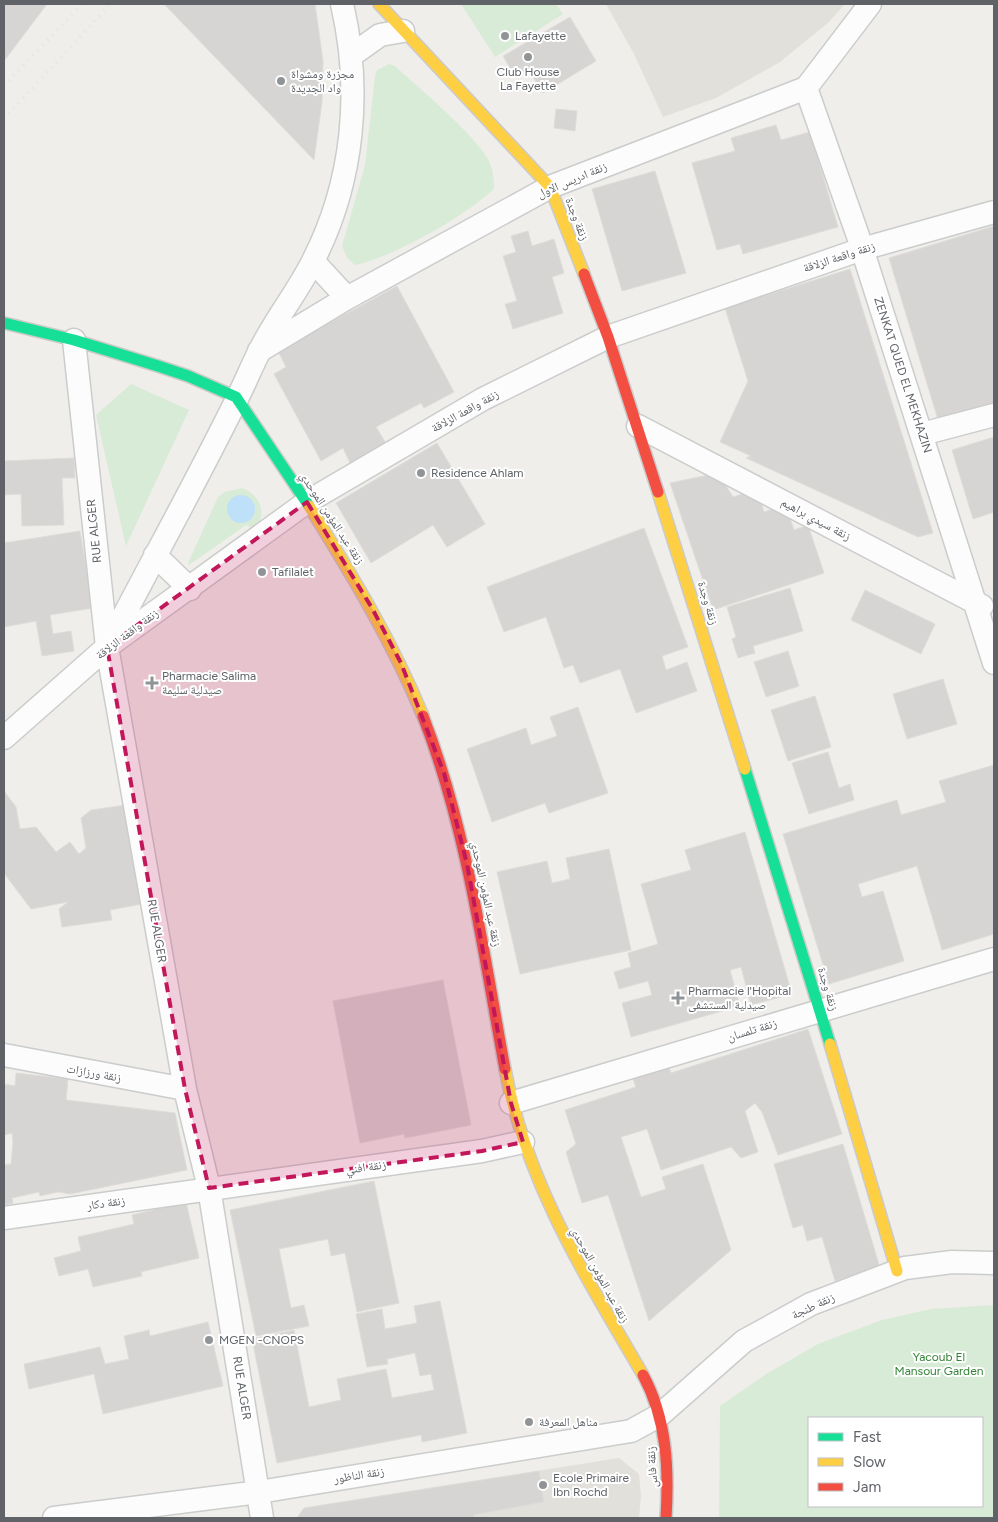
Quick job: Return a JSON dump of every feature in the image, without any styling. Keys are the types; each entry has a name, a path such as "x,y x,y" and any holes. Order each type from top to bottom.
{"street":[{"path":"107,647 237,400 259,351 313,261 337,200 350,150 353,82 352,55 342,4"},
{"name":"زنقة وجدة","path":"379,4 550,187 608,337 638,426 820,1010 897,1271"},
{"path":"806,88 870,4"},
{"path":"352,55 380,35 403,31"},
{"name":"زنقة ادريس الاول","path":"259,351 347,298 550,187 806,88"},
{"name":"ZENKAT QUED EL MEKHAZIN","path":"806,88 862,249 922,434 985,607 994,663"},
{"name":"زنقة واقعة الزلاقة","path":"4,738 107,647 190,589 307,502 483,399 608,337 862,249 994,212"},
{"path":"313,261 347,298"},
{"path":"4,322 74,340 188,376 236,397 237,400"},
{"name":"RUE ALGER","path":"74,340 107,647 185,1089 209,1188 262,1518"},
{"name":"زنقة عبد المؤمن الموحدي","path":"237,400 307,502 376,616 424,717 437,754 467,864 511,1103 523,1142 560,1231 647,1383 660,1415"},
{"path":"922,434 994,415"},
{"name":"زنقة سيدي براهيم","path":"638,426 985,607"},
{"path":"155,556 190,589"},
{"name":"زنقة تلمسان","path":"511,1103 994,959"},
{"name":"زنقة ورزازات","path":"4,1055 185,1089"},
{"name":"زنقة افني","path":"209,1188 482,1151 523,1142"},
{"name":"زنقة دكار","path":"4,1218 209,1188"},
{"name":"زنقة طنجة","path":"660,1415 744,1341 811,1304 897,1271 952,1262 994,1263"},
{"name":"زنقة الناظور","path":"54,1518 259,1492 631,1431 660,1415"},
{"name":"زنقة فاس","path":"660,1415 666,1454 668,1487 666,1518"}],"highlighted area":[{"path":"307,502 372,608 401,663 444,773 467,864 511,1103 523,1142 482,1151 209,1188 185,1089 107,647"}],"shaded area":[{"path":"606,4 845,4 829,22 780,62 716,98 663,117 634,54"},
{"name":"Ecole Primaire Ibn Rochd","path":"619,1458 639,1474 641,1496 639,1518 297,1518 304,1508"}],"green space":[{"name":"Lafayette","path":"461,4 556,4 563,14 495,57"},
{"path":"389,64 395,66 470,136 488,159 491,166 494,189 448,223 408,245 371,261 355,265 347,258 342,246 365,165 375,76 377,70"},
{"path":"131,384 189,410 126,546 96,415"},
{"path":"242,488 253,495 260,506 261,518 258,523 253,529 246,525 189,565 188,563 218,497 225,492"},
{"name":"Yacoub El Mansour Garden","path":"994,1305 994,1518 719,1518 720,1406 766,1374 818,1344 882,1320 931,1309"}],"water":[{"path":"241,495 251,499 255,509 251,519 241,523 231,519 227,509 231,499"}],"building":[{"path":"4,4 47,4 4,61"},
{"name":"مجزرة ومشواة واد الجديدة","path":"164,4 315,4 323,61 322,102 314,160"},
{"path":"570,17 596,61 543,93 528,69 515,77 503,56"},
{"path":"556,109 577,111 575,131 554,128"},
{"path":"776,125 781,140 810,132 838,227 743,254 740,244 717,250 692,163 735,151 731,138"},
{"path":"655,171 686,273 622,291 592,189"},
{"path":"994,226 994,406 939,423 889,258"},
{"path":"528,231 532,246 554,239 564,273 552,277 563,313 513,329 505,304 517,301 503,256 516,252 511,236"},
{"path":"850,269 933,533 918,537 746,458 751,456 720,442 748,381 725,308"},
{"path":"397,286 454,392 424,408 421,403 376,427 387,445 351,465 343,448 321,461 274,374 286,367 278,351"},
{"path":"994,437 994,512 973,519 952,450"},
{"name":"Residence Ahlam","path":"437,443 485,524 447,547 433,525 371,563 336,503"},
{"path":"74,458 75,478 62,478 64,525 22,526 21,494 4,495 4,461"},
{"path":"718,473 733,497 757,489 764,512 785,504 794,530 808,525 824,573 713,610 670,483"},
{"path":"644,528 688,647 662,656 666,670 687,662 697,691 636,713 620,669 580,683 573,665 564,668 546,617 504,632 487,587"},
{"path":"80,531 93,608 50,615 53,634 71,631 74,651 42,656 36,621 4,627 4,543"},
{"path":"790,588 803,631 753,646 755,653 738,658 732,639 736,637 727,607"},
{"path":"865,590 935,624 921,654 851,620"},
{"path":"788,651 799,686 766,697 754,662"},
{"path":"943,679 957,724 907,739 893,694"},
{"path":"815,696 831,747 788,761 771,710"},
{"path":"578,707 608,793 549,813 545,803 492,822 467,749 526,728 531,745 557,736 550,717"},
{"path":"828,752 839,788 850,784 854,800 809,814 792,763"},
{"path":"994,765 994,934 942,950 917,866 858,884 862,897 883,891 904,961 829,984 783,834 897,800 901,815 946,802 939,781"},
{"path":"4,791 16,807 20,829 36,827 56,852 70,842 79,854 86,848 81,818 91,810 126,805 142,904 110,910 112,920 62,927 59,909 68,902 31,909 4,873"},
{"path":"745,832 792,994 751,1005 741,967 730,970 740,1006 631,1037 622,1003 652,995 648,981 619,989 614,972 631,967 628,953 658,944 641,884 691,870 685,850"},
{"path":"609,849 631,950 520,974 497,872 547,861 552,883 570,879 566,858"},
{"path":"443,980 471,1125 405,1138 404,1134 360,1143 333,1001"},
{"path":"808,1029 842,1134 778,1155 762,1112 755,1103 745,1111 758,1152 741,1158 731,1147 661,1170 647,1129 621,1137 641,1197 666,1189 662,1177 703,1164 731,1250 649,1321 608,1195 582,1203 566,1152 576,1144 565,1110 636,1087 631,1073 667,1062 671,1073"},
{"path":"16,1073 68,1079 66,1100 175,1113 187,1170 70,1194 58,1192 40,1196 39,1192 12,1198 13,1203 4,1205 4,1165 11,1164 13,1142 12,1133 4,1135 4,1084 15,1086"},
{"path":"843,1144 880,1268 835,1281 822,1237 807,1241 803,1225 793,1228 774,1164"},
{"path":"374,1181 399,1303 357,1312 345,1253 331,1256 328,1239 279,1249 291,1308 304,1305 309,1326 256,1336 230,1210"},
{"path":"186,1202 199,1258 141,1272 142,1276 93,1287 88,1269 59,1276 54,1258 81,1251 78,1237 134,1224 132,1215"},
{"path":"440,1301 467,1433 422,1442 421,1435 277,1463 252,1339 294,1330 309,1407 341,1400 337,1379 386,1369 392,1398 434,1390 431,1374 420,1376 415,1353 387,1359 388,1364 367,1367 356,1314 382,1309 385,1329 417,1323 414,1306"},
{"path":"208,1322 223,1386 103,1414 94,1374 29,1389 24,1364 100,1347 105,1364 129,1359 124,1336 149,1330 150,1336"},
{"path":"539,1471 544,1502 474,1515 474,1518 297,1518 304,1508"}],"railway":[{"path":"4,86 82,4"},
{"path":"4,119 110,4"}],"traffic: fast":[{"path":"4,323 74,340 158,366 188,376 236,397 309,506"},
{"path":"745,769 830,1044"}],"traffic: slow":[{"path":"379,4 550,187 584,274"},
{"path":"658,492 745,769"},
{"path":"309,506 385,635 423,716"},
{"path":"830,1044 897,1271"},
{"path":"505,1069 527,1151 560,1228 600,1302 643,1375"}],"traffic: jam":[{"path":"584,274 608,337 658,492"},
{"path":"423,716 451,802 462,846 481,935 505,1069"},
{"path":"643,1375 657,1409 665,1445 667,1481 666,1518"}],"place":[{"name":"Lafayette","path":"505,36"},
{"name":"Club House La Fayette","path":"528,57"},
{"name":"مجزرة ومشواة واد الجديدة","path":"281,81"},
{"name":"Residence Ahlam","path":"421,473"},
{"name":"Tafilalet","path":"262,572"},
{"name":"Pharmacie Salima صيدلية سليمة","path":"152,683"},
{"name":"Pharmacie l'Hopital صيدلية المستشفى","path":"678,998"},
{"name":"MGEN -CNOPS","path":"209,1340"},
{"name":"مناهل المعرفة","path":"529,1422"},
{"name":"Ecole Primaire Ibn Rochd","path":"543,1485"}]}
